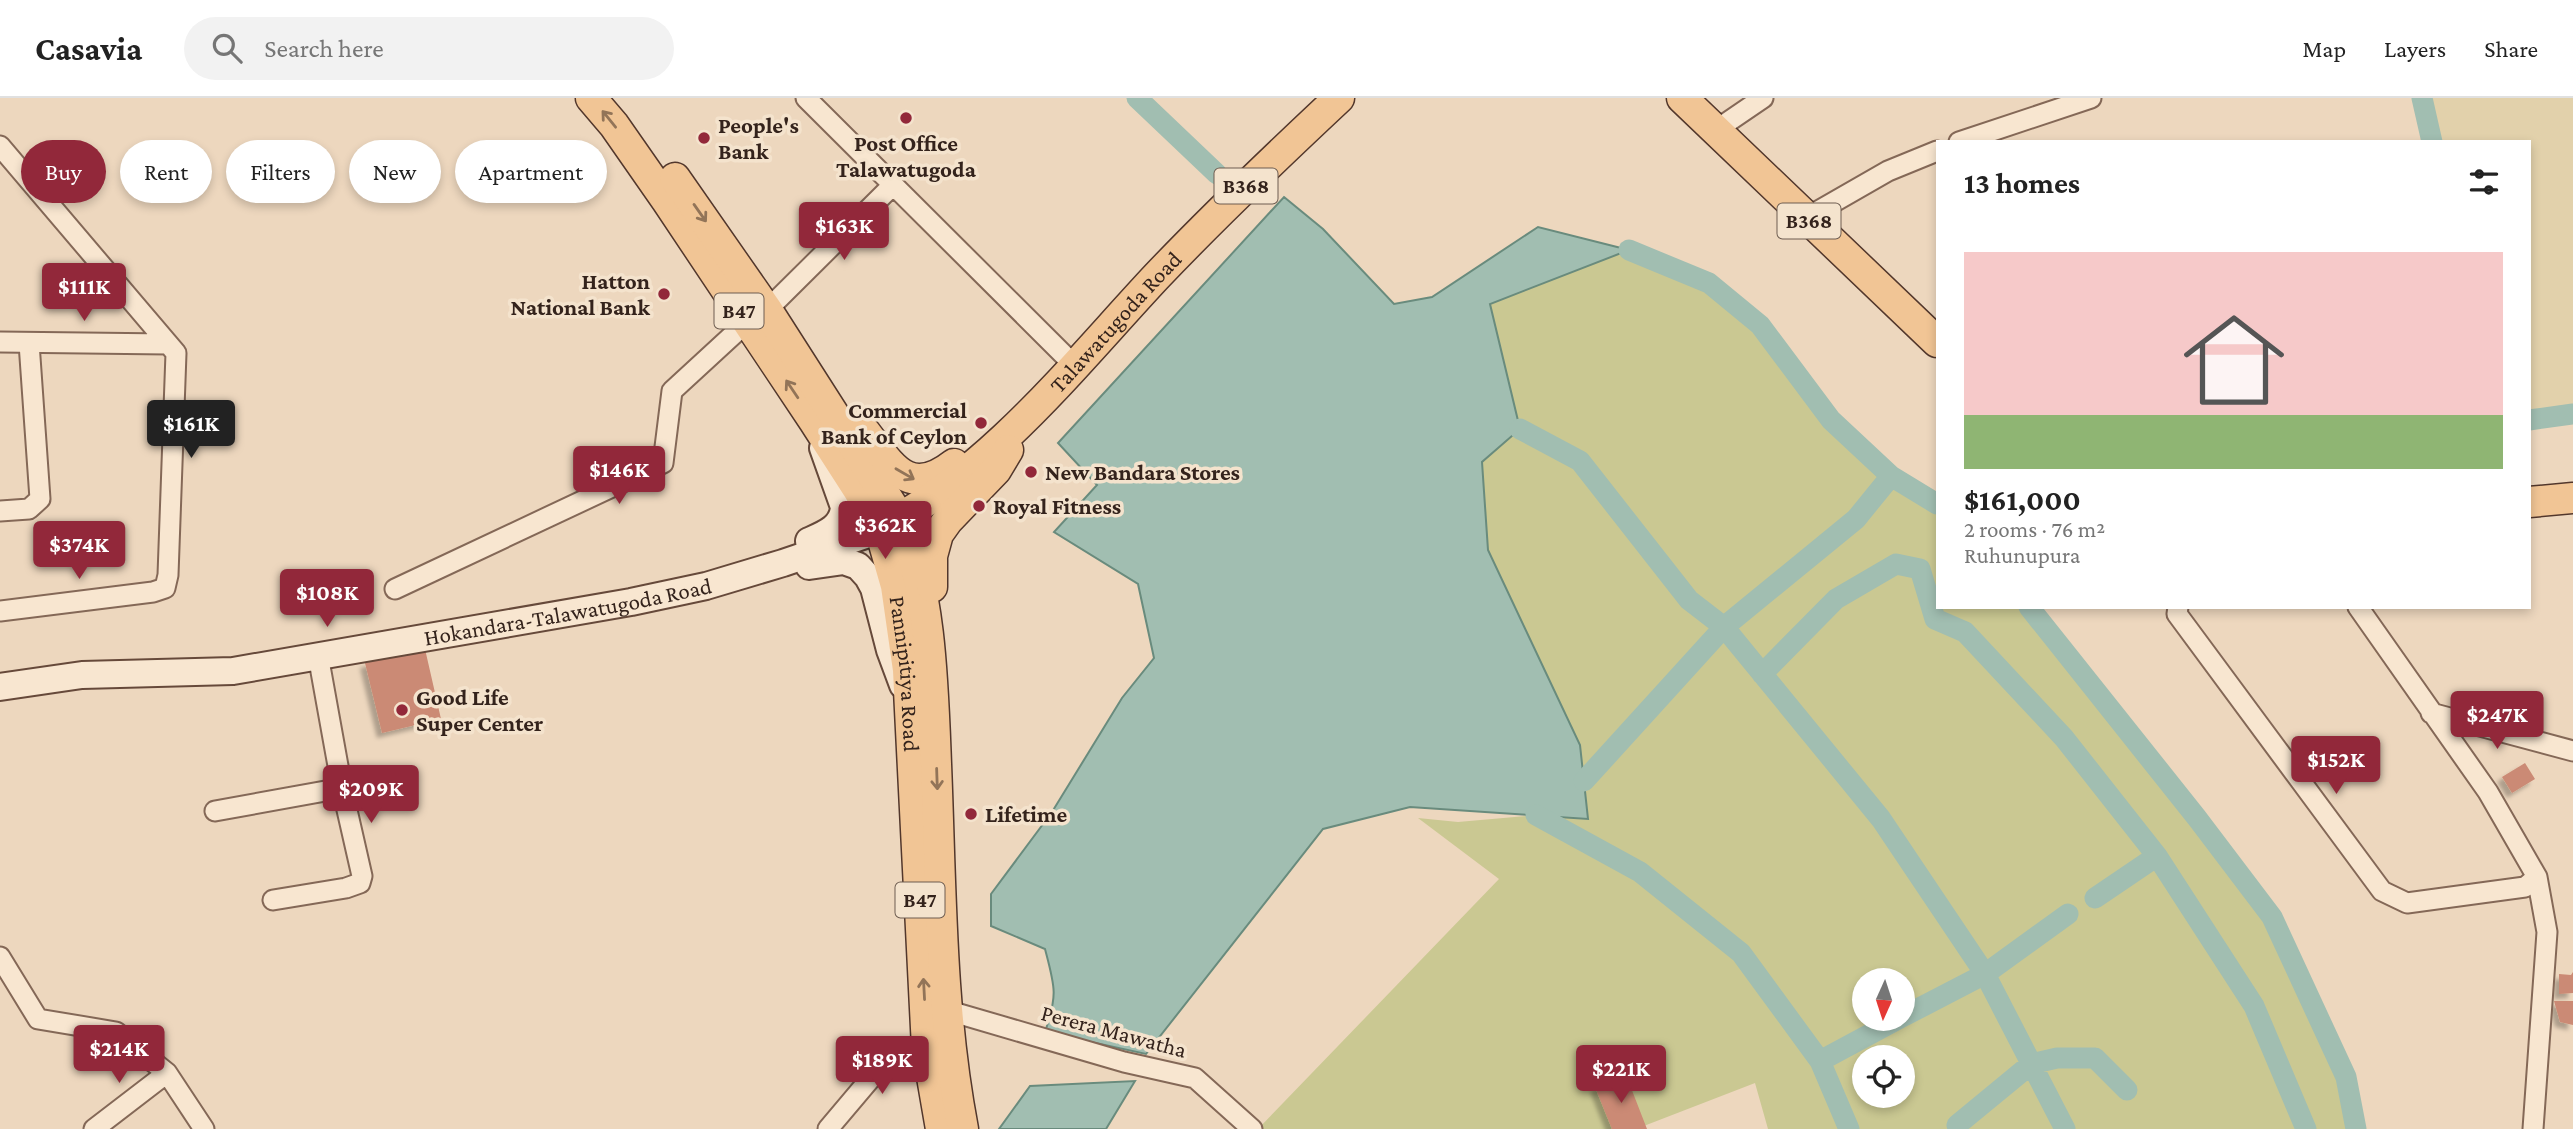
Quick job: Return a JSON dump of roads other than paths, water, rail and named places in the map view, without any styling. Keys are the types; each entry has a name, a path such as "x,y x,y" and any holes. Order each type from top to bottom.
{"main road":[{"name":"Pannipitiya Road","path":"591,98 757,316 808,373 890,524 908,670 927,1048 941,1129"},
{"name":"Pannipitiya Road","path":"618,98 757,316 814,421 859,491 914,553 932,667 946,1010 963,1129"},
{"name":"Talawatugoda Road","path":"890,524 975,464 1035,408 1218,213 1339,98"},
{"name":"B368","path":"1682,98 1936,341"},
{"path":"808,373 842,400 891,464 900,474 912,480 925,480 942,474 979,444 1035,408"},
{"path":"929,648 932,556 938,534 996,470 1035,408"},
{"path":"749,573 836,526 843,517 844,508 814,421"},
{"path":"2531,502 2573,498"},
{"name":"Hokandara-Talawatugoda Road","path":"0,687 82,675 233,671 631,602 706,586 890,524"},
{"path":"749,573 830,561 844,561 858,566 874,588 890,650 910,706"}],"street":[{"path":"806,98 1075,366"},
{"path":"1716,130 1763,98"},
{"path":"1965,140 2091,98"},
{"path":"0,146 176,354 168,575 165,588 153,592 0,611"},
{"path":"1806,218 1888,171 1936,150"},
{"path":"395,589 663,463 672,391 757,316 892,185"},
{"path":"0,342 168,344"},
{"path":"0,511 29,509 40,499 29,343"},
{"path":"2178,609 2177,614 2382,891 2407,903 2525,887 2537,877"},
{"path":"2359,609 2488,792 2537,877 2547,932 2533,1129"},
{"path":"273,900 346,888 359,883 362,876 342,788 318,655"},
{"path":"2431,713 2573,751"},
{"path":"215,811 342,788"},
{"path":"0,957 38,1019 116,1032 167,1073 204,1129"},
{"name":"Perera Mawatha","path":"946,1010 1124,1062 1195,1077 1252,1129"},
{"path":"828,1129 882,1065 927,1048"},
{"path":"94,1129 167,1073"}],"waterway":[{"path":"1137,98 1217,174"},
{"path":"2422,98 2432,140"},
{"path":"1584,781 1724,627 1856,519 1891,476 1831,420 1760,325 1709,283 1629,250"},
{"path":"2531,420 2573,414"},
{"path":"1520,429 1580,461 1689,600 1724,627 1881,819 1985,974 2065,1129"},
{"path":"1891,476 1936,503"},
{"path":"1762,674 1836,599 1896,564 1920,569 1935,619 1965,632 2064,738 2157,856 2254,1006 2306,1129"},
{"path":"2031,609 2272,917 2346,1077 2356,1129"},
{"path":"1536,815 1640,872 1741,953 1820,1061 1849,1129"},
{"path":"2095,898 2157,856"},
{"path":"1915,1010 1985,974 2068,914"},
{"path":"1820,1061 1876,1031"},
{"path":"1957,1125 2031,1064 2057,1058 2095,1058 2127,1090"}],"place":[{"name":"Post Office Talawatugoda","path":"906,118"},
{"name":"People's Bank","path":"704,138"},
{"name":"Hatton National Bank","path":"664,294"},
{"name":"Commercial Bank of Ceylon","path":"981,423"},
{"name":"New Bandara Stores","path":"1031,472"},
{"name":"Royal Fitness","path":"979,506"},
{"name":"Good Life Super Center","path":"402,710"},
{"name":"Lifetime","path":"971,814"}]}
